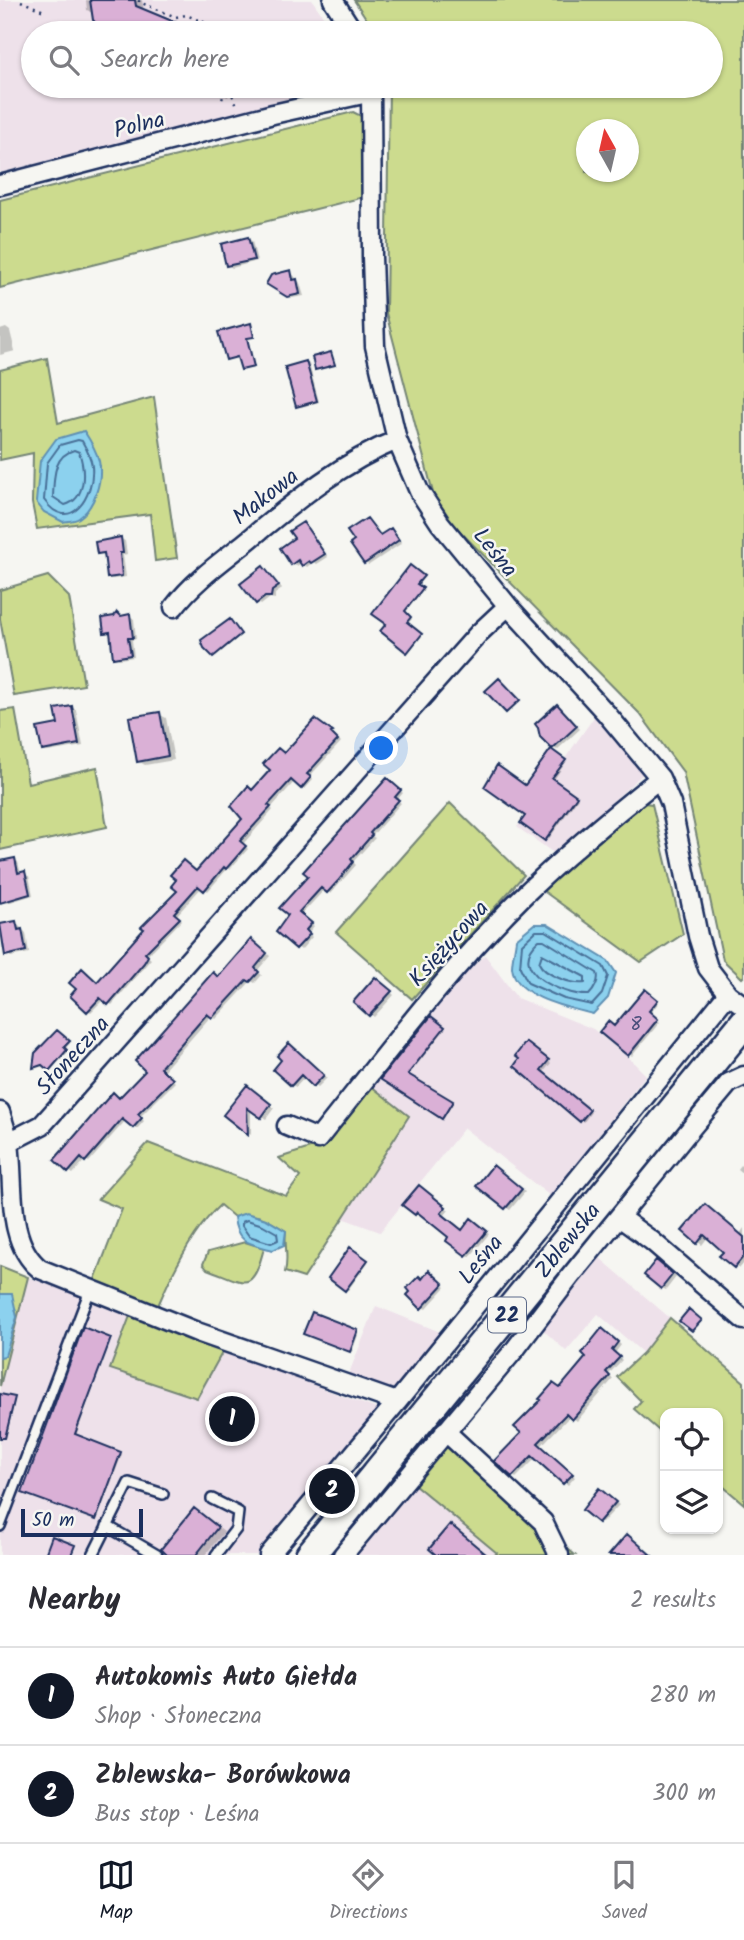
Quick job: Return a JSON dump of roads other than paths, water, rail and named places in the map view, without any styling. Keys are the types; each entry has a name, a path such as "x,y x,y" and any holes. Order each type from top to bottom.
{"main road":[{"name":"Zblewska","path":"310,1555 744,1023"}],"street":[{"path":"334,0 347,21"},
{"name":"Polna","path":"0,185 336,98"},
{"name":"Leśna","path":"372,98 375,346 397,440 419,491 440,523 508,606 632,742 660,778 671,803 690,900 708,968 728,994 744,1006"},
{"name":"Makowa","path":"174,607 202,577 290,505 339,470 375,449 397,440"},
{"name":"Słoneczna","path":"9,1142 42,1125 479,634 508,606"},
{"name":"Księżycowa","path":"287,1126 318,1139 442,984 520,900 599,827 660,778"},
{"name":"Leśna","path":"270,1555 728,994"},
{"name":"Zblewska","path":"343,1555 516,1348 729,1083 744,1076"},
{"path":"0,1112 9,1142 17,1227 27,1255 34,1264 47,1273 197,1332 397,1402"},
{"path":"619,1217 652,1241 744,1320"},
{"path":"445,1431 543,1522 559,1555"}],"lane":[{"path":"0,1526 90,1290"},
{"path":"93,1555 129,1483 163,1494"},
{"path":"212,1499 238,1512 236,1530 216,1555"},
{"path":"107,1526 157,1555"}],"water":[{"path":"84,431 99,461 99,484 85,513 77,519 63,522 44,512 36,502 40,461 56,439"},
{"path":"534,924 547,924 608,961 616,973 608,998 593,1014 545,1000 523,987 515,978 512,967 516,939"},
{"path":"246,1213 266,1219 286,1231 284,1245 273,1250 251,1244 241,1237 234,1217"},
{"path":"0,1294 12,1294 17,1317 5,1356 0,1357"}],"place":[{"name":"Autokomis Auto Giełda","path":"232,1419"},
{"name":"Zblewska- Borówkowa","path":"332,1491"}]}
